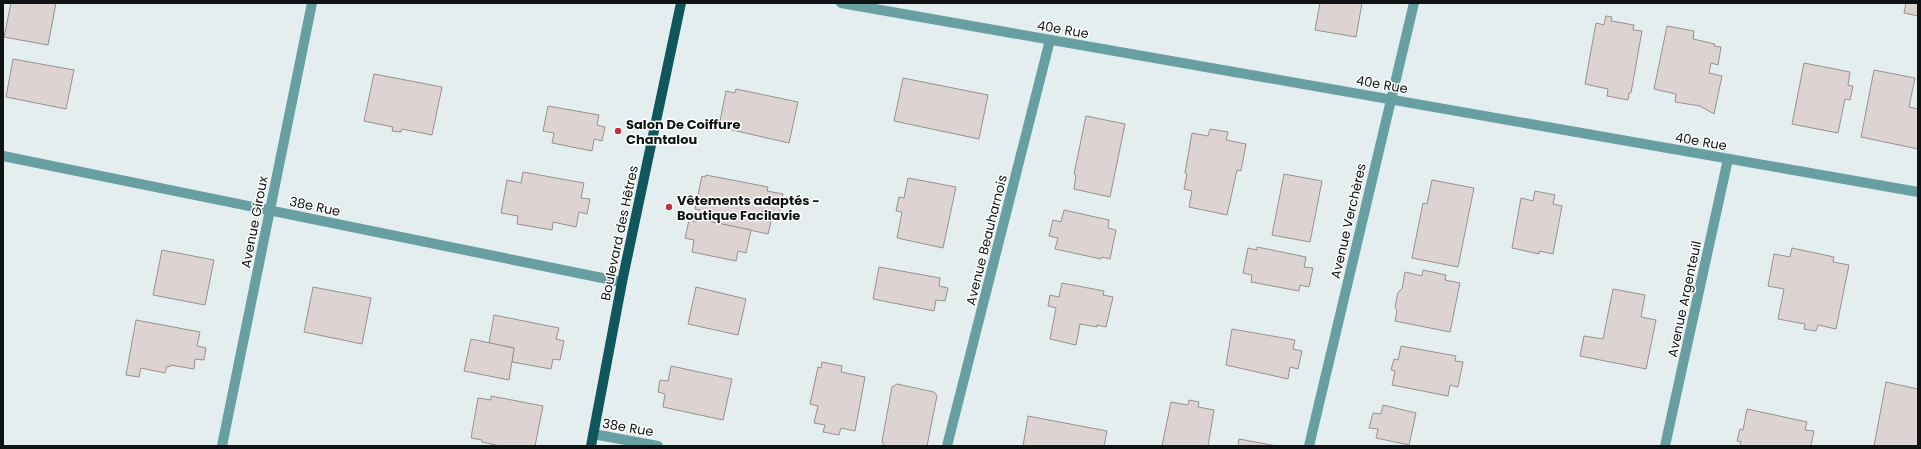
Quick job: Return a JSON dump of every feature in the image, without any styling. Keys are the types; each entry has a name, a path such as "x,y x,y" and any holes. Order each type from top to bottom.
{"main road":[{"name":"Boulevard des Hêtres","path":"591,446 622,282 680,3"}],"street":[{"name":"Avenue Giroux","path":"222,446 312,3"},
{"name":"40e Rue","path":"841,3 1918,192"},
{"name":"Avenue Verchères","path":"1309,446 1390,99 1414,3"},
{"name":"Avenue Beauharnois","path":"947,446 1050,40"},
{"name":"38e Rue","path":"3,156 622,282"},
{"name":"Avenue Argenteuil","path":"1665,446 1728,158"},
{"name":"38e Rue","path":"593,434 658,446"}],"building":[{"path":"11,3 56,3 48,45 4,37"},
{"path":"1320,3 1362,3 1356,37 1315,30"},
{"path":"1906,3 1918,3 1918,16 1904,13"},
{"path":"1606,16 1612,17 1611,21 1634,25 1633,30 1642,31 1631,93 1629,93 1628,100 1607,96 1608,89 1585,84 1596,23 1604,25"},
{"path":"1667,26 1694,31 1693,39 1715,44 1714,46 1721,47 1718,65 1711,63 1709,73 1722,76 1714,114 1700,106 1675,102 1676,94 1654,89"},
{"path":"13,59 74,70 66,109 6,97"},
{"path":"1804,63 1850,72 1848,85 1853,86 1850,100 1845,99 1838,133 1792,124"},
{"path":"1874,70 1915,78 1909,107 1918,109 1918,149 1861,137"},
{"path":"374,74 442,87 432,135 402,129 401,132 392,131 393,127 364,121"},
{"path":"903,78 988,95 979,139 894,121"},
{"path":"736,89 798,102 789,143 728,129 729,123 720,121 726,91 735,93"},
{"path":"548,106 599,115 597,125 605,127 602,141 594,139 592,151 552,143 554,133 543,131"},
{"path":"1086,116 1125,124 1110,197 1074,189 1076,175 1074,174"},
{"path":"1210,129 1228,132 1226,140 1246,144 1241,171 1237,170 1227,215 1189,207 1192,191 1184,189 1187,174 1185,173 1192,133 1208,136"},
{"path":"523,172 584,183 581,198 590,199 587,214 579,212 576,227 553,222 552,230 517,224 518,216 501,213 507,180 521,183"},
{"path":"1284,174 1322,181 1310,242 1272,235"},
{"path":"706,175 768,187 767,191 783,194 779,215 762,211 761,220 771,222 768,234 698,219 700,210 695,209 702,176 705,177"},
{"path":"908,178 956,187 943,248 897,238 902,212 896,211 899,197 904,198"},
{"path":"1432,180 1474,188 1458,267 1412,258 1423,203 1427,204"},
{"path":"1535,191 1555,195 1553,204 1562,206 1553,254 1539,251 1539,254 1512,248 1521,198 1533,201"},
{"path":"1064,210 1109,220 1108,228 1116,230 1110,259 1102,257 1101,259 1055,249 1058,238 1049,236 1053,220 1061,222"},
{"path":"698,219 751,230 746,253 738,251 736,261 692,252 694,240 685,238 689,220 697,222"},
{"path":"1257,247 1306,257 1304,267 1313,268 1309,287 1300,285 1299,291 1251,282 1252,275 1243,273 1248,248 1257,250"},
{"path":"1792,248 1834,257 1833,262 1849,265 1836,329 1818,325 1816,331 1804,329 1805,324 1778,319 1784,289 1768,286 1774,254 1790,257"},
{"path":"162,250 214,260 205,305 153,295"},
{"path":"879,267 940,278 939,286 948,288 945,301 936,300 934,311 873,299"},
{"path":"1423,270 1446,275 1445,280 1460,283 1450,332 1395,321 1397,311 1395,307 1398,292 1402,289 1405,272 1422,276"},
{"path":"1062,283 1104,291 1103,295 1113,297 1106,327 1080,324 1076,345 1050,339 1056,308 1048,306 1050,295 1059,297"},
{"path":"313,287 371,298 362,344 304,332"},
{"path":"696,287 746,299 738,335 688,324"},
{"path":"1613,289 1645,295 1641,317 1656,320 1646,369 1580,356 1584,336 1603,339"},
{"path":"494,315 559,328 556,339 564,341 560,360 553,359 551,369 512,362 514,348 489,343"},
{"path":"136,320 200,332 197,346 206,348 204,360 195,359 194,369 170,365 170,367 167,366 165,373 141,368 139,377 126,375"},
{"path":"1232,329 1295,340 1293,349 1302,351 1298,369 1290,367 1288,379 1226,365"},
{"path":"471,339 514,348 509,380 464,371"},
{"path":"1401,346 1456,356 1455,361 1463,362 1458,387 1450,385 1448,396 1392,385 1395,371 1391,370 1394,359 1398,360"},
{"path":"822,362 842,366 841,372 865,377 855,431 841,428 839,435 823,432 825,425 814,423 818,406 810,404 818,367 821,368"},
{"path":"671,366 732,379 723,420 663,407 665,394 658,392 660,380 668,381"},
{"path":"1886,382 1918,389 1918,446 1874,446"},
{"path":"897,384 934,392 937,396 927,446 884,446 882,441 892,387"},
{"path":"491,396 543,406 535,446 500,446 471,438 478,398 491,400"},
{"path":"1189,400 1199,402 1198,407 1214,410 1208,446 1162,446 1171,402 1188,405"},
{"path":"1383,405 1416,413 1409,445 1376,438 1378,429 1369,428 1373,413 1381,414"},
{"path":"1747,409 1807,422 1805,430 1814,431 1811,446 1740,446 1741,442 1737,441 1740,429 1743,430"},
{"path":"1028,416 1107,431 1104,446 1023,446"},
{"path":"1239,439 1277,446 1238,446"}],"place":[{"name":"Salon De Coiffure Chantalou","path":"618,131"},
{"name":"Vêtements adaptés - Boutique Facilavie","path":"669,207"}]}
